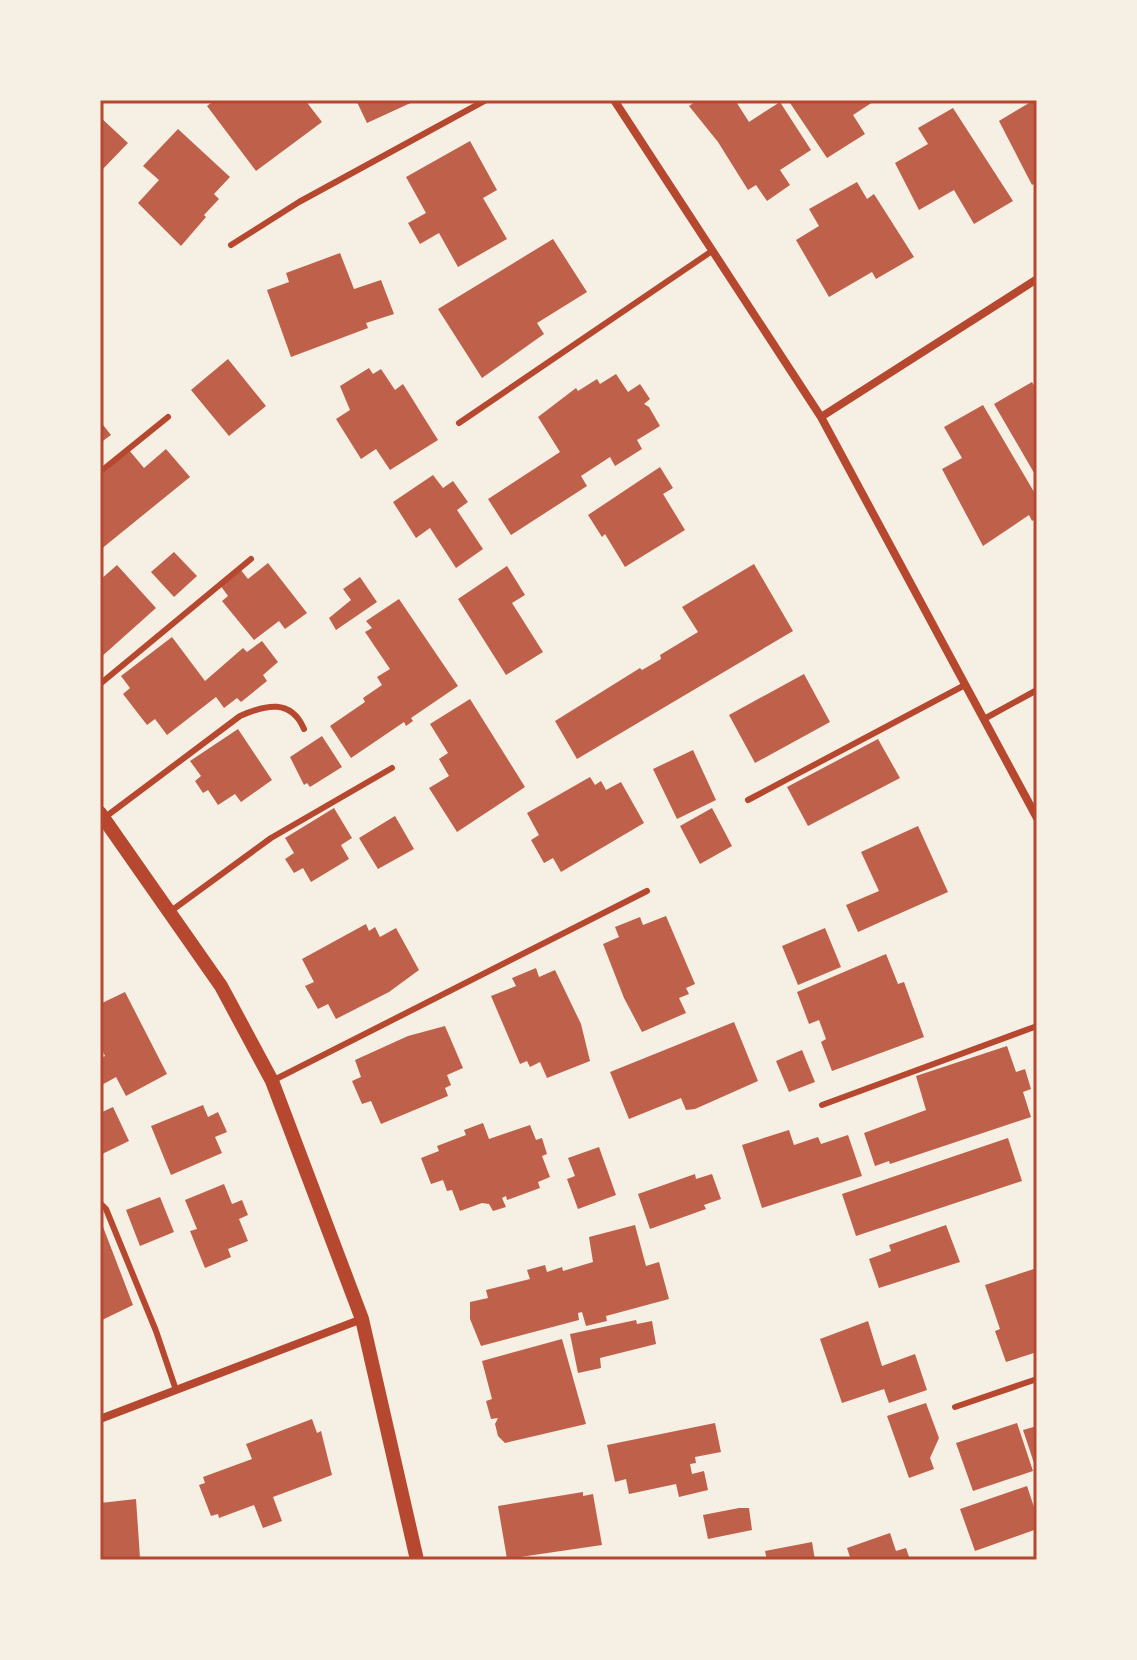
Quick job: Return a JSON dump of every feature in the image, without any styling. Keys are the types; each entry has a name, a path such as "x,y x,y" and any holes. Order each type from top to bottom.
{"street":[{"path":"614,100 821,417 1037,818"},
{"path":"821,417 1037,279"},
{"path":"102,815 221,986 272,1081 362,1319 417,1560"},
{"path":"100,1419 362,1319"}],"lane":[{"path":"231,245 299,202 486,100"},
{"path":"459,423 712,251"},
{"path":"100,472 168,417"},
{"path":"100,684 251,559"},
{"path":"748,800 965,685"},
{"path":"984,719 1037,690"},
{"path":"102,815 240,716 265,704 282,708 299,718 304,729"},
{"path":"171,911 271,838 392,768"},
{"path":"272,1081 647,891"},
{"path":"822,1105 1037,1026"},
{"path":"100,1203 106,1209 156,1331 176,1390"},
{"path":"955,1407 1037,1379"}],"building":[{"path":"215,100 305,100 322,122 256,171 207,106"},
{"path":"356,100 417,100 367,123"},
{"path":"698,100 735,100 749,122 780,102 811,150 780,170 790,185 767,201 756,185 748,190 718,142 689,106"},
{"path":"788,100 876,100 853,115 865,134 827,158"},
{"path":"1034,100 1037,182 1032,185 999,121"},
{"path":"953,108 1013,201 974,224 954,190 919,210 895,163 928,144 918,128"},
{"path":"100,117 128,143 100,172"},
{"path":"178,129 230,177 214,194 219,199 181,246 138,203 159,180 143,166"},
{"path":"470,141 497,190 483,198 507,239 458,267 439,233 420,244 408,223 426,213 406,177"},
{"path":"857,182 867,199 874,194 914,257 876,279 872,272 829,297 796,240 819,226 809,209"},
{"path":"553,239 587,292 537,323 544,334 482,378 438,309"},
{"path":"340,253 354,289 381,280 394,314 366,323 368,328 291,357 267,290 289,282 286,273"},
{"path":"228,359 266,406 229,436 191,390"},
{"path":"369,368 373,374 381,369 395,390 403,384 438,440 390,470 376,449 361,459 336,419 350,410 340,386"},
{"path":"616,374 628,392 640,384 650,399 644,404 660,426 637,440 642,449 615,466 610,457 581,476 587,486 511,535 488,499 560,452 538,417 576,388 578,391 597,379 600,384"},
{"path":"1032,382 1037,391 1037,478 994,404"},
{"path":"983,405 1037,497 1037,518 1032,521 1029,515 983,546 942,469 962,458 944,427"},
{"path":"100,421 111,435 100,443"},
{"path":"166,449 190,477 100,550 100,476 129,450 144,468"},
{"path":"660,467 673,488 663,494 685,530 625,567 605,534 602,537 588,515"},
{"path":"433,475 443,488 453,481 468,502 457,510 483,549 456,568 430,528 416,538 393,502"},
{"path":"174,552 197,576 174,597 151,572"},
{"path":"268,563 307,613 285,629 279,621 254,640 222,601 228,596 220,585 240,569 248,579"},
{"path":"754,564 793,631 577,759 555,721 640,668 642,670 661,659 660,655 698,632 682,607"},
{"path":"117,565 156,608 100,658 100,580"},
{"path":"507,566 525,595 512,603 543,652 506,675 458,599"},
{"path":"360,577 377,602 336,630 329,618 351,600 343,589"},
{"path":"399,599 458,686 411,718 413,721 406,726 404,722 351,758 330,726 365,702 363,698 382,685 377,677 390,669 365,632 372,628 366,621"},
{"path":"172,637 205,681 243,648 247,652 262,641 278,662 263,675 267,681 241,702 237,698 224,708 216,697 167,735 155,719 147,725 123,694 130,688 121,676"},
{"path":"804,674 830,722 755,763 729,715"},
{"path":"470,699 525,787 457,832 429,788 449,776 439,759 448,753 430,724"},
{"path":"238,729 272,780 241,802 235,794 218,805 208,790 203,793 195,781 201,776 190,761"},
{"path":"322,736 342,767 310,787 307,783 304,785 290,757"},
{"path":"878,739 900,778 808,826 787,787"},
{"path":"693,750 716,800 677,819 653,769"},
{"path":"590,777 595,785 601,781 606,790 621,782 644,823 561,872 553,858 544,863 531,840 539,835 527,813"},
{"path":"334,808 352,838 341,845 349,859 311,882 303,868 294,873 285,859 294,853 285,838"},
{"path":"712,808 732,846 700,864 680,826"},
{"path":"395,816 414,849 378,869 359,838"},
{"path":"918,826 948,892 858,932 846,905 879,891 861,852"},
{"path":"666,916 695,984 686,988 689,994 679,998 686,1013 642,1032 624,998 603,944 619,937 615,927 640,917 643,925"},
{"path":"366,924 369,931 375,927 380,937 396,928 419,970 389,992 336,1019 328,1004 318,1009 305,986 314,982 302,959"},
{"path":"825,928 841,967 798,985 782,946"},
{"path":"886,954 898,984 904,982 924,1037 832,1071 821,1042 826,1039 819,1020 809,1024 797,992"},
{"path":"536,968 539,977 555,970 581,1024 590,1061 547,1078 540,1062 530,1067 527,1061 520,1064 491,996 516,986 512,978"},
{"path":"125,992 167,1074 126,1096 116,1077 100,1086 100,1059 105,1056 100,1046 100,1004"},
{"path":"734,1022 758,1081 695,1109 686,1110 681,1098 629,1119 610,1072"},
{"path":"445,1026 463,1068 447,1075 451,1085 445,1088 448,1096 381,1124 371,1101 362,1104 352,1081 361,1077 355,1060 408,1036"},
{"path":"1007,1046 1016,1072 1025,1069 1031,1089 1023,1092 1031,1117 890,1164 889,1161 875,1166 864,1133 926,1110 916,1076"},
{"path":"802,1050 815,1082 789,1092 776,1061"},
{"path":"203,1105 208,1117 218,1112 227,1132 215,1137 222,1153 171,1175 151,1126"},
{"path":"113,1107 129,1141 100,1155 100,1113"},
{"path":"483,1123 489,1139 530,1125 536,1140 542,1138 547,1154 542,1156 550,1177 538,1182 540,1188 507,1200 506,1196 502,1198 506,1207 493,1211 489,1204 482,1203 460,1211 452,1190 447,1191 443,1180 431,1184 421,1158 439,1151 437,1146 466,1135 464,1130"},
{"path":"789,1130 794,1145 818,1137 821,1144 848,1135 862,1176 762,1208 742,1145"},
{"path":"1008,1138 1022,1181 856,1236 842,1194"},
{"path":"599,1147 616,1195 578,1209 567,1179 575,1176 568,1158"},
{"path":"695,1174 696,1179 712,1174 721,1199 704,1205 706,1209 650,1229 638,1194"},
{"path":"224,1184 232,1204 242,1200 248,1215 239,1219 248,1241 228,1249 231,1257 205,1268 190,1231 197,1229 185,1200"},
{"path":"160,1197 174,1232 140,1246 126,1210"},
{"path":"100,1219 133,1305 100,1321"},
{"path":"635,1225 646,1266 659,1262 669,1299 606,1316 607,1321 586,1326 582,1312 578,1313 579,1320 481,1346 470,1319 470,1302 488,1298 486,1290 530,1279 527,1270 545,1265 547,1272 562,1267 563,1271 593,1262 589,1237"},
{"path":"946,1225 960,1262 879,1288 869,1259 891,1251 889,1245"},
{"path":"1037,1268 1037,1352 1006,1362 995,1331 1000,1329 985,1285"},
{"path":"636,1320 637,1324 652,1321 656,1344 600,1358 601,1368 578,1373 570,1334"},
{"path":"868,1321 882,1366 915,1354 927,1390 889,1403 884,1389 842,1403 820,1339"},
{"path":"562,1339 586,1424 505,1443 498,1436 495,1424 498,1418 491,1419 486,1401 492,1399 482,1361"},
{"path":"926,1403 939,1438 930,1458 934,1469 909,1478 887,1416"},
{"path":"312,1419 317,1433 321,1431 332,1475 273,1497 282,1521 263,1528 254,1505 219,1518 218,1514 211,1516 199,1485 205,1483 203,1477 252,1459 246,1444"},
{"path":"715,1423 721,1452 695,1457 696,1463 690,1464 692,1474 704,1471 708,1490 679,1497 676,1484 629,1494 626,1479 615,1482 607,1445"},
{"path":"1017,1423 1033,1471 973,1491 956,1443"},
{"path":"1037,1426 1037,1469 1036,1469 1023,1430"},
{"path":"1027,1486 1037,1516 1037,1529 975,1551 960,1509"},
{"path":"583,1492 583,1496 593,1494 602,1545 507,1559 498,1506"},
{"path":"136,1499 140,1558 100,1560 100,1503"},
{"path":"749,1508 752,1530 708,1539 703,1515"},
{"path":"890,1533 896,1551 906,1548 910,1560 851,1560 847,1548"},
{"path":"812,1542 815,1560 767,1560 765,1551"}]}
